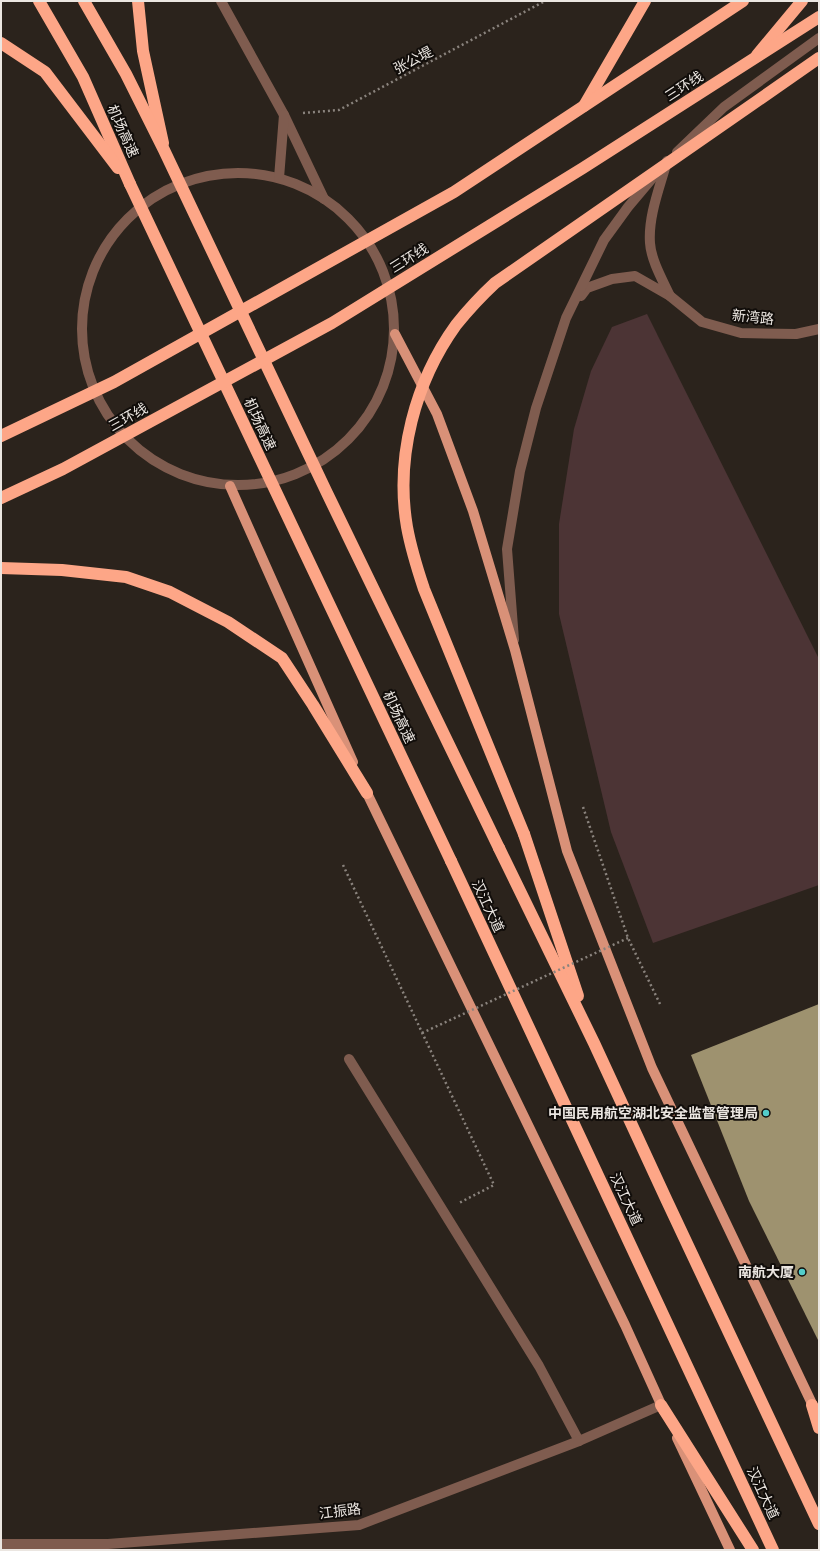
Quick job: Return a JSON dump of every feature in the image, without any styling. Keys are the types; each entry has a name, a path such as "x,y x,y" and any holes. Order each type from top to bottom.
{"highway":[{"name":"机场高速","path":"39,1 82,77 130,184 451,861"},
{"path":"84,1 126,74 164,150 327,493 594,1043 819,1524"},
{"path":"138,1 143,51 164,150"},
{"path":"584,106 643,6 644,1"},
{"path":"1,436 114,382 454,192 743,1"},
{"path":"753,59 802,1"},
{"name":"三环线","path":"1,498 63,469 332,323 583,168 819,17"},
{"path":"1,43 45,72 130,184"},
{"path":"594,1043 524,834 424,589 414,558 407,526 404,494 409,429 427,374 440,349 474,303 495,283 819,58"},
{"path":"1,568 62,570 126,577 170,592 228,622 282,658 367,793"},
{"name":"汉江大道","path":"451,861 773,1550"},
{"path":"816,1404 819,1428"},
{"path":"661,1405 753,1550"}],"main road":[{"path":"395,334 437,414 474,511 515,650 567,851 652,1068 816,1404 819,1420"},
{"path":"230,486 367,793 625,1325 661,1405 730,1550"}],"street":[{"path":"221,1 284,115 324,199"},
{"path":"515,650 507,549 520,472 536,408 566,318 604,240 628,207 667,161 724,107 819,38"},
{"path":"279,178 284,115"},
{"path":"667,161 652,215 650,244 656,265 670,296"},
{"path":"231,173 279,178 324,199 363,234 388,281 395,334 385,386 358,431 321,462 300,472 278,481 230,486 183,476 142,453 109,418 88,376 81,328 88,282 110,239 143,205 185,182 231,173"},
{"name":"新湾路","path":"566,318 587,288 612,279 635,276 670,296 702,322 741,332 796,334 819,329"},
{"path":"349,1059 539,1366 579,1440"},
{"name":"江振路","path":"1,1544 108,1544 360,1525 579,1440 661,1405"}],"path":[{"name":"张公堤","path":"284,115 339,110 546,1"},
{"path":"583,807 628,938 660,1004"},
{"path":"343,865 494,1185 443,1211"},
{"path":"422,1033 628,938"}],"shaded area":[{"path":"647,314 819,659 819,885 653,943 611,832 559,614 559,524 574,429 591,371 612,327"}],"building":[{"name":"中国民用航空湖北安全监督管理局","path":"819,1004 819,1342 749,1201 691,1055"}],"place":[{"name":"中国民用航空湖北安全监督管理局","path":"766,1113"},
{"name":"南航大厦","path":"802,1272"}]}
